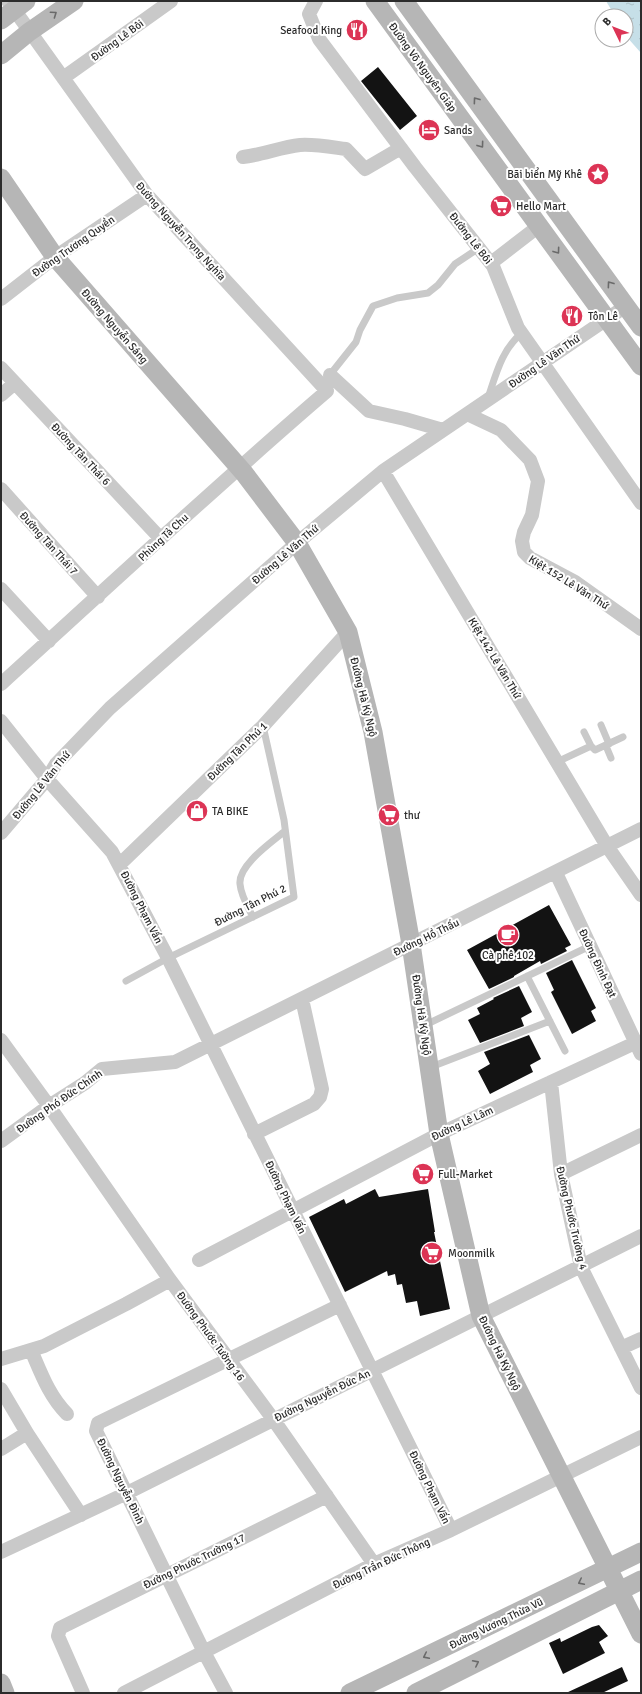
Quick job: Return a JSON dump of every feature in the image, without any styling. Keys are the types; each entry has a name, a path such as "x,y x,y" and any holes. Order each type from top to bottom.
{"street":[{"path":"1,55 30,32 74,1"},
{"name":"Đường Lê Bôi","path":"63,78 171,1"},
{"name":"Đường Lê Bôi","path":"316,1 309,14 319,39 401,148 491,263 522,333 641,503"},
{"name":"Đường Võ Nguyên Giáp","path":"375,1 641,366"},
{"path":"404,1 641,327"},
{"name":"Đường Nguyễn Trọng Nghĩa","path":"12,8 147,196 326,384 369,411 406,419 443,430"},
{"path":"243,157 264,154 286,147 301,145 346,148 366,169 401,148"},
{"name":"Đường Nguyễn Sáng","path":"3,186 55,257 239,466"},
{"name":"Đường Trương Quyền","path":"1,299 55,257 147,196"},
{"path":"491,263 539,226"},
{"name":"Đường Lê Văn Thứ","path":"1,833 48,779 56,764 110,708 298,543 383,471 626,306"},
{"name":"Đường Tân Thái 6","path":"1,368 161,539"},
{"path":"1,395 15,383"},
{"name":"Phùng Tả Chu","path":"1,684 161,539 326,384"},
{"name":"Kiệt 152 Lê Văn Thứ","path":"467,414 501,430 530,460 538,481 532,515 524,532 522,541 524,552 530,558 574,582 641,629"},
{"name":"Đường Hà Kỳ Ngộ","path":"239,466 298,543 348,632 373,732 411,944 439,1134 481,1316 641,1634"},
{"name":"Kiệt 142 Lê Văn Thứ","path":"383,471 607,846 641,895"},
{"name":"Đường Tân Thái 7","path":"2,491 98,597"},
{"path":"1,589 49,641"},
{"name":"Đường Tân Phú 1","path":"120,864 263,726 348,632"},
{"name":"Đường Phạm Vấn","path":"1,721 48,779 103,840 120,864 451,1530"},
{"name":"Đường Hồ Thấu","path":"210,1044 556,873 641,829"},
{"name":"Đường Đinh Đạt","path":"556,873 638,1048"},
{"path":"254,1134 314,1104 320,1097 322,1089 302,999"},
{"name":"Đường Phước Tường 16","path":"1,1040 227,1360 273,1419 374,1564"},
{"name":"Đường Phó Đức Chính","path":"1,1141 49,1106 85,1083 102,1069 175,1062 210,1044"},
{"name":"Đường Lê Lâm","path":"199,1260 439,1134 551,1082 638,1048"},
{"name":"Đường Phước Trường 4","path":"551,1082 560,1174 581,1267 641,1388"},
{"path":"560,1174 641,1135"},
{"name":"Đường Nguyễn Đức An","path":"1,1552 127,1494 273,1419 641,1236"},
{"path":"1,1359 44,1346 120,1308 170,1280"},
{"name":"Đường Nguyễn Đình","path":"226,1693 204,1652 96,1431 98,1423 340,1305"},
{"path":"621,1348 641,1339"},
{"path":"31,1350 48,1390 57,1404 67,1414"},
{"path":"1,1389 27,1433 81,1515"},
{"path":"1,1449 27,1433"},
{"name":"Đường Trần Đức Thông","path":"124,1693 374,1564 451,1530 641,1437"},
{"name":"Đường Phước Trường 17","path":"84,1693 58,1636 60,1628 327,1496"},
{"name":"Đường Vương Thừa Vũ","path":"350,1693 641,1552"},
{"path":"416,1693 641,1580"},
{"path":"1,1683 5,1693"}],"lane":[{"path":"326,384 356,342 360,330 373,306 396,298 428,293 438,285 455,264 479,248"},
{"path":"486,402 503,357 512,343 522,333"},
{"path":"600,725 611,758"},
{"name":"Đường Tân Phú 2","path":"126,981 168,958 294,897 285,831 263,726"},
{"path":"584,732 590,746 595,750 623,737"},
{"path":"557,762 590,746"},
{"path":"253,916 241,889 241,877 251,861 285,831"},
{"path":"423,1026 590,946"},
{"path":"527,976 565,1051"},
{"path":"429,1068 550,1020"}],"water":[{"path":"606,1 641,1 641,53 634,45 634,8 610,8"}],"building":[{"path":"378,67 417,116 400,130 361,81"},
{"path":"549,905 571,945 565,948 567,951 541,964 540,961 514,977 489,989 467,950"},
{"path":"572,960 596,1008 591,1011 596,1021 572,1034 551,992 554,990 546,973"},
{"path":"519,986 532,1012 521,1018 524,1026 480,1043 468,1020 480,1014 477,1008 494,999 493,998"},
{"path":"529,1035 541,1059 530,1065 533,1072 490,1094 478,1071 490,1064 484,1052"},
{"path":"426,1167 430,1182 419,1185 416,1170"},
{"path":"375,1189 379,1197 428,1189 434,1232 450,1309 420,1316 417,1301 406,1303 402,1284 397,1285 395,1274 388,1276 387,1271 345,1292 309,1217 344,1199 346,1204"},
{"path":"599,1625 608,1636 599,1642 605,1653 563,1674 549,1643 560,1638 561,1642"},
{"path":"622,1667 628,1681 602,1693 566,1693"}],"place":[{"name":"Seafood King","path":"357,30"},
{"name":"Sands","path":"429,130"},
{"name":"Bãi biển Mỹ Khê","path":"598,174"},
{"name":"Hello Mart","path":"501,206"},
{"name":"Tôn Lê","path":"572,316"},
{"name":"TA BIKE","path":"197,811"},
{"name":"thư","path":"389,815"},
{"name":"Cà phê 102","path":"508,935"},
{"name":"Full-Market","path":"423,1174"},
{"name":"Moonmilk","path":"432,1253"}]}
